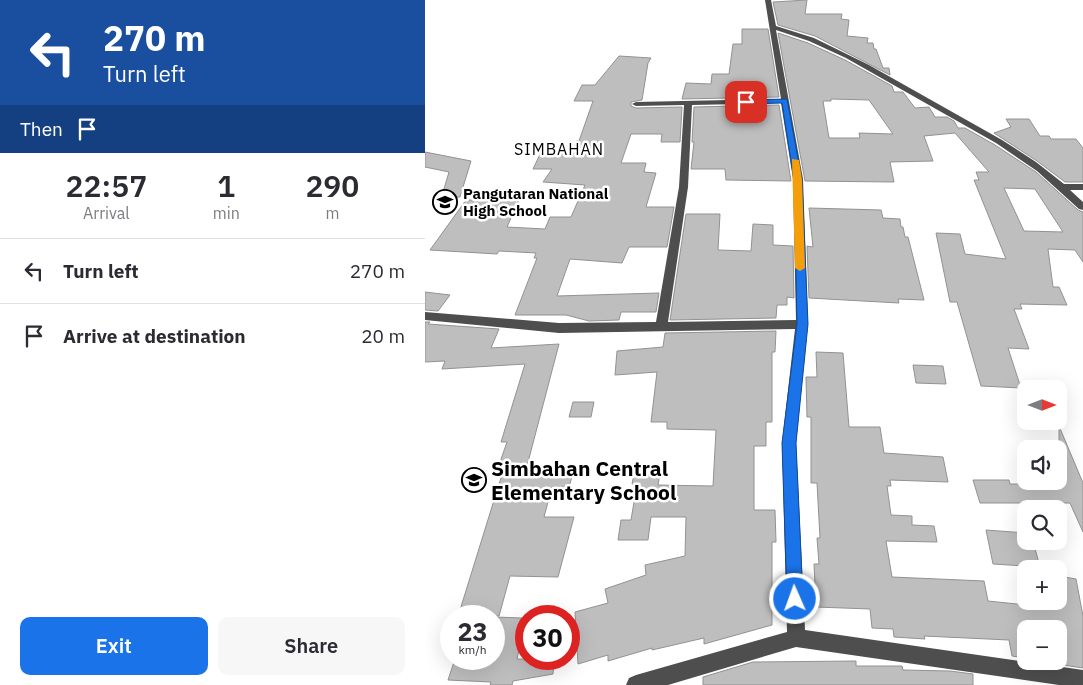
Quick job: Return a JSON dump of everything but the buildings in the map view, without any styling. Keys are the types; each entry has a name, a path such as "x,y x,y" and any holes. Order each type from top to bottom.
{"street":[{"path":"768,0 798,180 802,324 789,443 796,638"},
{"path":"772,27 818,41 864,65 1023,157 1083,207"},
{"path":"636,104 785,101"},
{"path":"661,326 680,211 688,140 688,103"},
{"path":"1062,188 1083,187"},
{"path":"425,316 559,328 802,324"},
{"path":"635,685 796,638 1083,679"}],"slow traffic":[{"path":"795,160 798,180 800,268"}],"place":[{"name":"Pangutaran National High School","path":"445,202"},
{"name":"Simbahan Central Elementary School","path":"474,480"}],"district":[{"name":"SIMBAHAN","path":"559,149"}],"route":[{"path":"746,102 785,101 798,180 802,324 789,443 795,599"}]}
